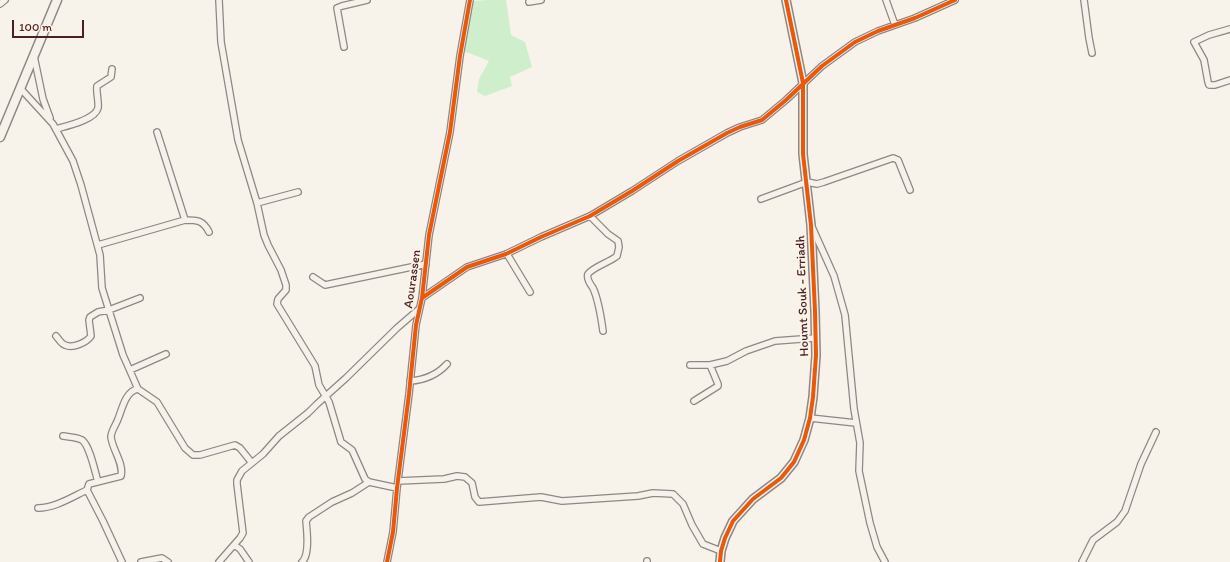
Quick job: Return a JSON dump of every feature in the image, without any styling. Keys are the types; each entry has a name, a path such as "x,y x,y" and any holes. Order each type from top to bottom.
{"main road":[{"path":"0,137 57,0"}],"street":[{"path":"0,4 5,0"},
{"path":"219,0 221,42 238,140 268,245 281,270 286,285 286,290 278,299 277,304 315,366 318,385 329,402 341,442 352,450 363,475 369,482 397,488"},
{"path":"344,47 337,8 367,0"},
{"name":"Aourassen","path":"387,562 393,532 416,325 422,298 429,235 450,132 460,56 470,0"},
{"path":"529,2 541,0"},
{"name":"Houmt Souk - Erriadh","path":"720,562 721,551 725,538 733,521 745,506 781,478 794,462 804,440 810,418 814,376 815,338 811,224 804,154 803,83 786,0"},
{"path":"886,0 895,25"},
{"path":"422,298 468,267 507,254 590,216 678,161 727,133 762,120 786,100 803,83 855,42 878,31 915,18 955,0"},
{"path":"1084,0 1092,53"},
{"path":"1230,29 1209,35 1194,42 1204,60 1209,85 1215,85 1230,80"},
{"path":"34,55 42,99 75,167 81,185 98,245 102,266 102,288 123,355 138,389 157,402 181,443 193,455 200,455 235,445 240,448 252,463"},
{"path":"55,127 87,119 96,113 98,107 97,86 110,77 112,69"},
{"path":"20,88 55,127"},
{"path":"157,132 184,220"},
{"path":"761,199 807,182 817,184 896,158 910,190"},
{"path":"257,203 298,192"},
{"path":"590,216 608,234 618,241 619,244 617,256 588,274 589,281 594,290 603,331"},
{"path":"98,245 184,220 201,222 205,224 208,232"},
{"path":"811,224 834,276 845,315 856,423 860,443 860,480 877,547 885,562"},
{"path":"507,254 530,292"},
{"path":"313,277 325,285 426,264"},
{"path":"56,336 63,344 72,347 86,341 92,336 89,320 90,317 98,312 109,310 140,298"},
{"path":"219,562 243,533 237,480 242,471 263,454 286,429 308,413 326,397 384,339 419,309"},
{"path":"690,365 710,365 727,361 746,351 775,341 815,338"},
{"path":"130,370 166,354"},
{"path":"410,381 420,380 440,372 447,364"},
{"path":"694,401 718,386 710,365"},
{"path":"122,562 87,490 89,484 121,476 121,469 112,442 111,434 125,400 133,391 138,389"},
{"path":"810,418 856,423"},
{"path":"1082,562 1093,540 1116,522 1125,511 1141,464 1156,432"},
{"path":"63,436 75,438 84,442 88,449 98,482"},
{"path":"398,481 444,479 457,476 465,477 472,483 475,497 479,502 541,497 562,501 638,496 654,493 673,494 683,504 692,525 703,544 721,551"},
{"path":"302,562 306,558 306,520 332,502 352,493 369,482"},
{"path":"38,508 45,508 54,505 87,490"},
{"path":"234,545 240,549 249,562"},
{"path":"141,562 162,558 168,562"}],"green space":[{"path":"506,0 511,35 525,42 532,67 510,77 512,86 485,96 477,92 479,79 489,61 465,52 473,1"}],"cycle path":[{"path":"387,562 393,532 416,325 422,298 429,235 450,132 460,56 470,0"},
{"path":"720,562 721,551 725,538 733,521 753,499 781,478 794,462 804,440 810,418 813,397 816,355 815,311 811,225 803,154 803,83 786,0"},
{"path":"422,298 467,267 506,254 590,216 678,161 727,133 762,120 822,66 855,42 878,31 915,18 955,0"}]}
